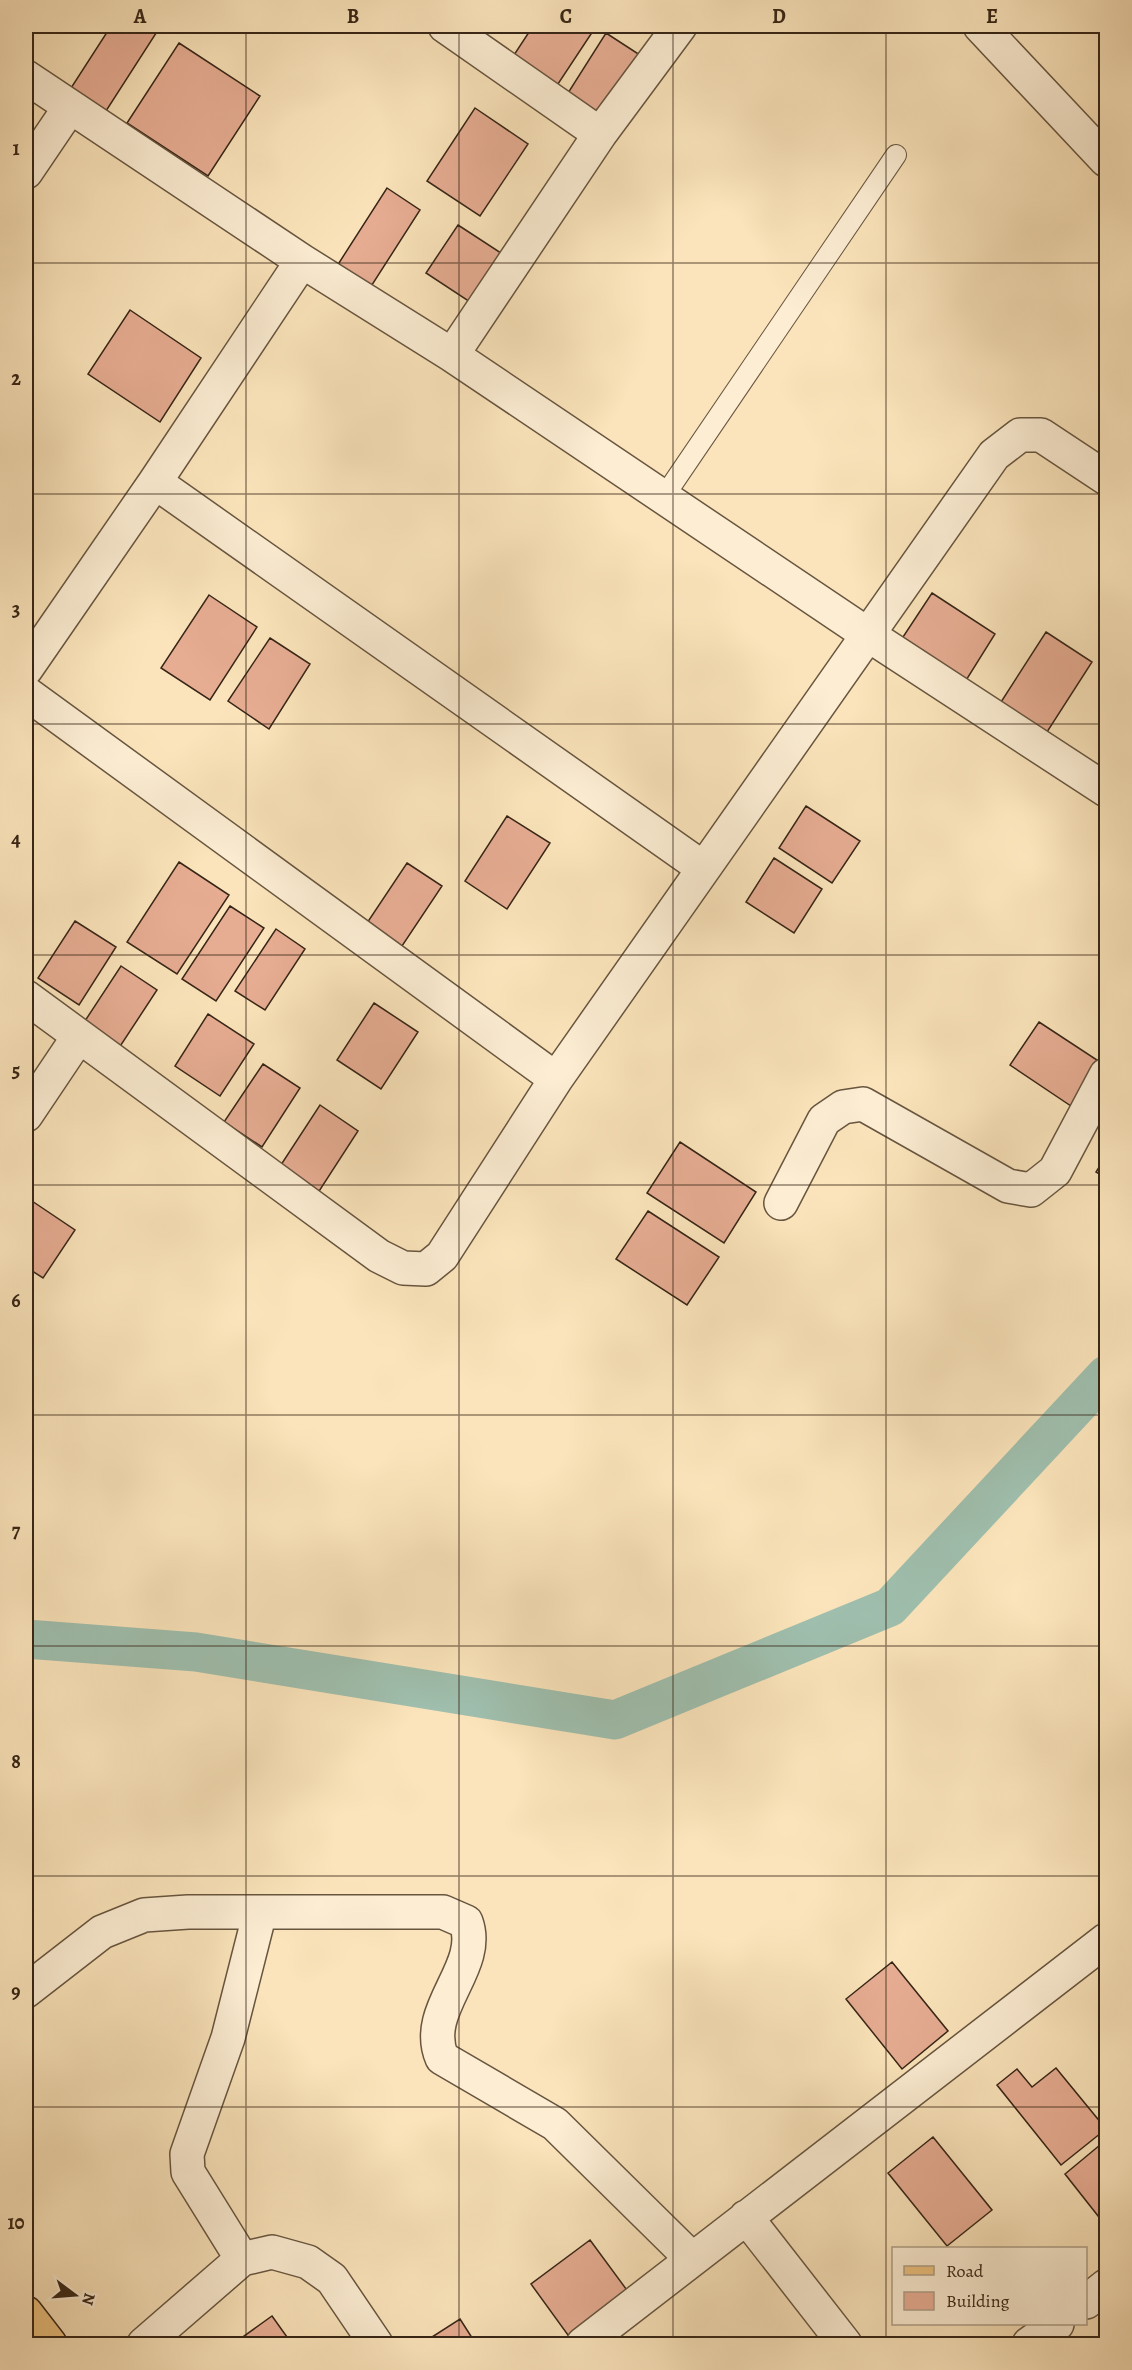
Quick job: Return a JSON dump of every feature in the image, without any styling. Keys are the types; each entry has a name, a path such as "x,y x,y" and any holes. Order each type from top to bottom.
{"main road":[{"path":"26,2313 50,2344"}],"street":[{"path":"445,26 600,134"},
{"path":"452,355 600,134 680,26"},
{"path":"980,26 1107,160"},
{"path":"26,77 302,261 452,355 867,634 1107,789"},
{"path":"26,172 70,107"},
{"path":"26,669 155,482 302,261"},
{"path":"26,997 379,1256 403,1268 426,1269 442,1256 556,1079 994,455 1020,435 1041,435 1107,478"},
{"path":"155,482 703,868"},
{"path":"26,693 556,1079"},
{"path":"26,1115 79,1036"},
{"path":"781,1203 824,1120 843,1107 863,1104 1008,1186 1031,1190 1054,1171 1107,1075"},
{"path":"26,1991 102,1932 144,1915 260,1912 443,1912 466,1922 470,1932 465,1961 436,2030 436,2044 442,2058 555,2124 692,2259"},
{"path":"242,2259 188,2172 187,2154 228,2038 260,1912"},
{"path":"583,2344 1107,1940"},
{"path":"746,2217 845,2344"},
{"path":"144,2344 242,2259 272,2252 308,2262 332,2279 376,2344"},
{"path":"1087,2301 1107,2286"},
{"path":"1029,2344 1056,2325"}],"lane":[{"path":"663,498 896,155"}],"building":[{"path":"111,26 160,27 106,111 71,88"},
{"path":"533,26 591,26 595,28 556,87 512,58"},
{"path":"606,33 643,57 603,116 568,93"},
{"path":"179,43 260,96 208,176 127,123"},
{"path":"475,108 528,144 480,216 427,181"},
{"path":"387,188 420,210 370,288 337,266"},
{"path":"458,225 501,253 470,302 426,273"},
{"path":"130,310 201,358 160,422 88,374"},
{"path":"932,593 995,634 965,682 901,640"},
{"path":"209,595 257,627 210,700 161,668"},
{"path":"1046,632 1092,662 1047,732 1001,702"},
{"path":"270,638 310,664 269,729 228,701"},
{"path":"806,806 860,841 832,883 779,848"},
{"path":"507,816 550,843 507,909 465,881"},
{"path":"774,858 822,889 794,933 746,902"},
{"path":"179,862 229,895 177,974 127,942"},
{"path":"407,863 442,886 400,949 365,926"},
{"path":"230,906 264,928 216,1001 182,979"},
{"path":"75,921 116,947 79,1005 38,978"},
{"path":"276,929 305,949 265,1010 235,991"},
{"path":"121,966 157,990 117,1051 81,1027"},
{"path":"374,1003 418,1032 381,1089 337,1060"},
{"path":"208,1014 254,1044 220,1096 175,1066"},
{"path":"1039,1022 1100,1062 1071,1106 1010,1065"},
{"path":"263,1064 300,1088 262,1147 224,1122"},
{"path":"320,1105 358,1131 314,1199 275,1174"},
{"path":"680,1142 756,1192 724,1243 647,1193"},
{"path":"1106,1156 1106,1178 1096,1172"},
{"path":"26,1197 75,1230 43,1278 26,1267"},
{"path":"648,1211 719,1257 687,1305 616,1259"},
{"path":"892,1962 948,2031 902,2069 846,1999"},
{"path":"1056,2068 1106,2129 1061,2165 997,2085 1017,2069 1032,2087"},
{"path":"933,2137 992,2210 947,2246 888,2173"},
{"path":"1106,2140 1106,2226 1065,2174"},
{"path":"590,2240 632,2297 573,2342 531,2284"},
{"path":"272,2316 292,2344 233,2344"},
{"path":"460,2319 476,2344 421,2344"}],"waterway":[{"path":"26,1639 196,1652 615,1720 890,1607 1106,1375"}]}
